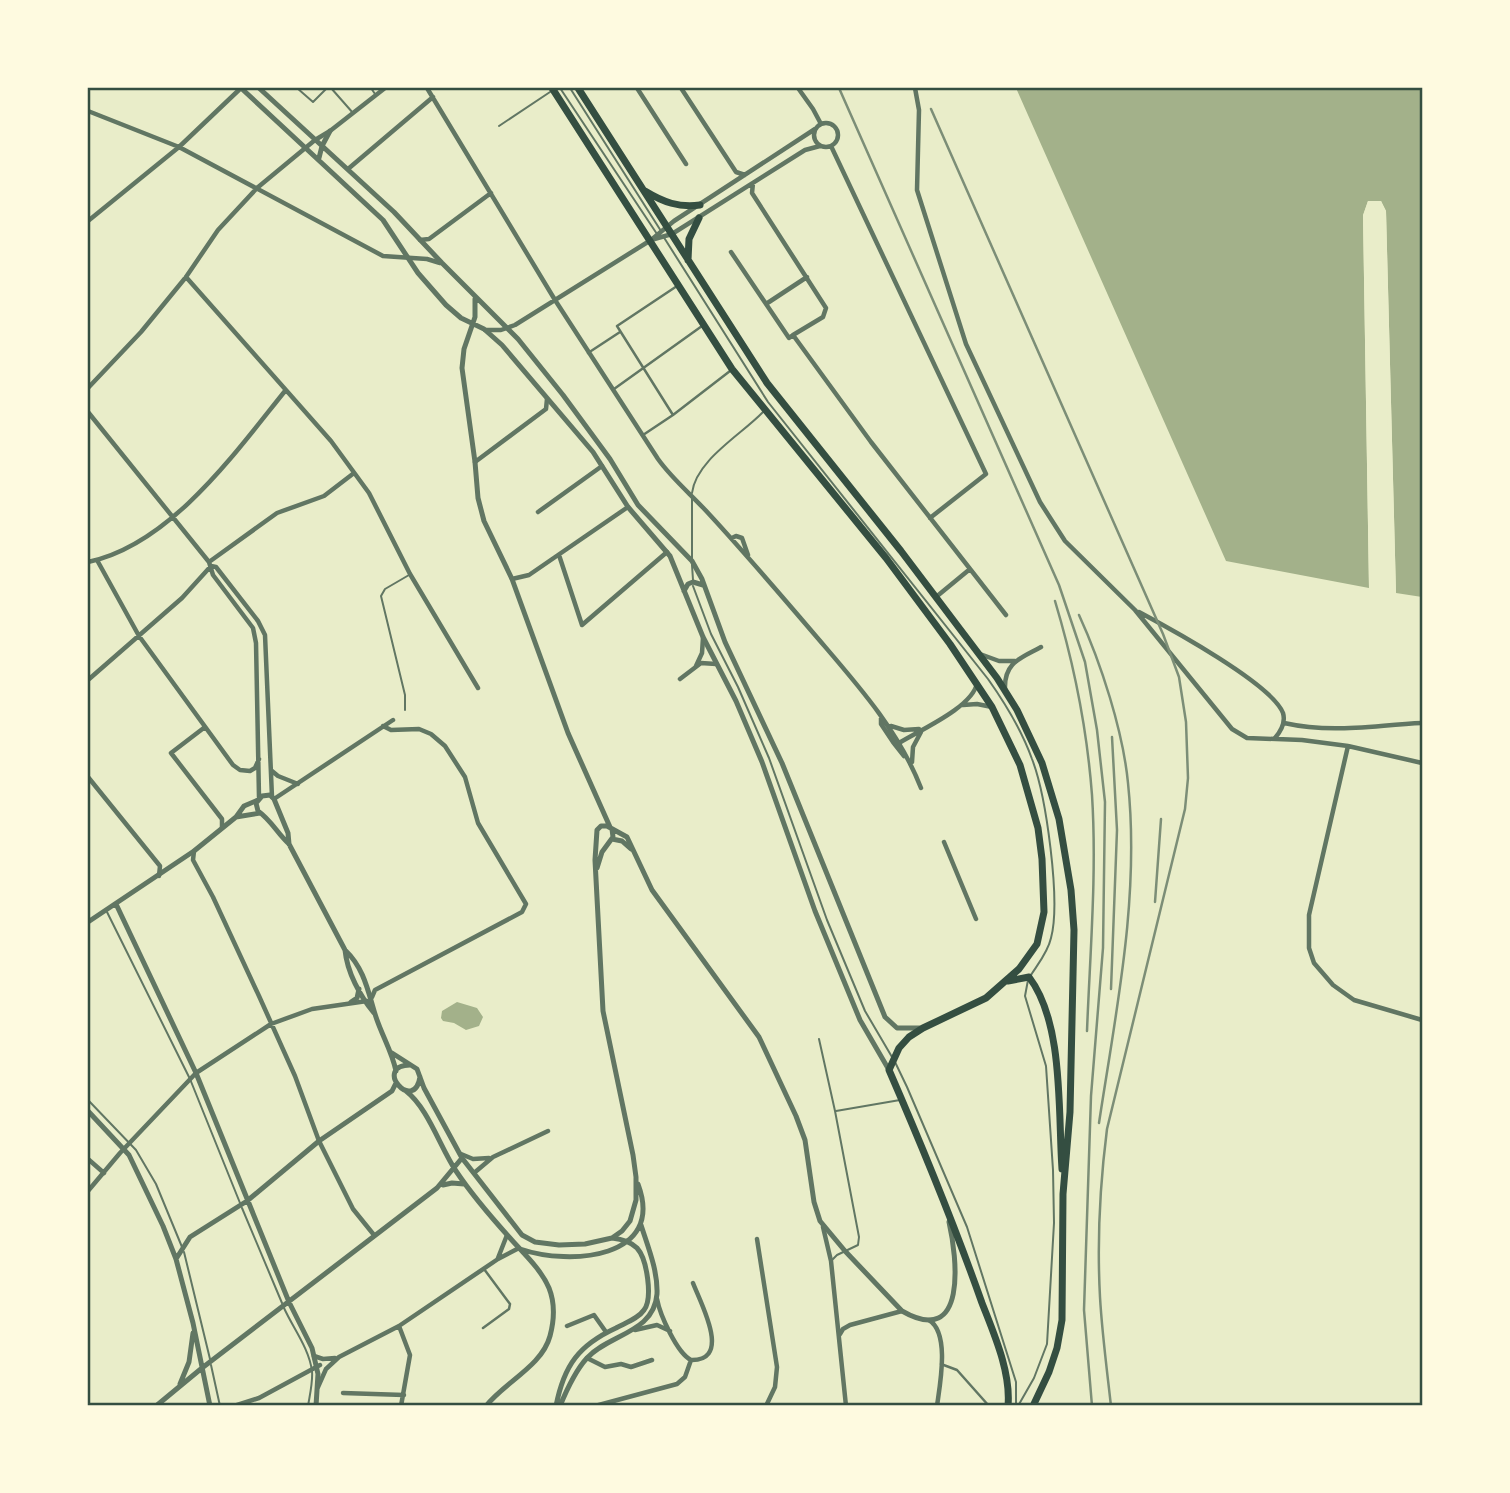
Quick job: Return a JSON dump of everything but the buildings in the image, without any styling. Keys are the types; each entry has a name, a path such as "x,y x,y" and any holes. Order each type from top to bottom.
{"highway":[{"path":"556,88 659,233"},
{"path":"578,88 644,191 680,285 703,326 732,369 766,406 939,627 992,708 1010,744 1030,797 1038,828 1044,886 1043,927 1037,944 1019,969 986,998 923,1028 904,1042 889,1070 945,1205 995,1339 1008,1386 1008,1405"},
{"path":"644,191 672,204 701,205"},
{"path":"688,261 689,239 699,218"},
{"path":"659,233 673,234 767,383 979,653 1005,690 1042,763 1059,818 1068,869 1074,930 1070,1112 1063,1194 1062,1320 1049,1372 1033,1405"},
{"path":"1005,982 1030,977 1044,1000 1051,1029 1063,1194"}],"street":[{"path":"88,221 179,147 242,88 383,220 431,290 461,318 484,330 494,331 508,328 555,300 821,124 828,123 837,130 838,138 831,146 805,150 673,234 663,238 659,233"},
{"path":"259,88 394,212 508,328 563,395 610,459 638,505 692,561 705,587 725,642 786,773 884,1017 891,1025 902,1030 923,1028"},
{"path":"88,388 141,332 186,277 218,230 257,188 315,140 385,88"},
{"path":"427,88 588,353 673,480 732,538 742,538 748,556 860,688 881,718 898,729 912,731 930,724"},
{"path":"637,88 686,164"},
{"path":"681,88 736,172 746,175"},
{"path":"798,88 821,124"},
{"path":"915,88 919,110 917,190 967,344 1040,502 1065,541 1135,610 1232,729 1247,738 1348,746 1423,762"},
{"path":"348,169 433,97"},
{"path":"88,111 179,147 383,256 442,263"},
{"path":"815,130 814,141 820,146"},
{"path":"319,159 321,146 330,131"},
{"path":"831,146 986,474 930,518"},
{"path":"731,252 789,338 823,317 827,311 752,193 754,183"},
{"path":"420,240 429,239 491,193"},
{"path":"186,277 331,441 369,493 410,574 478,688"},
{"path":"766,304 807,277"},
{"path":"673,415 617,326 680,285"},
{"path":"475,297 476,310 464,349 462,368 478,498 484,520 512,579 568,733 611,828 610,841 602,852 596,874"},
{"path":"614,389 703,326"},
{"path":"484,330 502,345 547,398 602,466 628,507 667,552 703,637 736,701 762,762 815,911 860,1020 889,1070"},
{"path":"588,353 620,332"},
{"path":"793,335 1006,615"},
{"path":"643,435 732,369"},
{"path":"88,562 145,538 173,516 208,485 285,391"},
{"path":"475,462 546,409 547,398"},
{"path":"88,412 210,564 214,575 255,634 260,751 257,808 289,844 345,950 356,963 372,997 375,1014 392,1054 396,1071 393,1090 319,1141 247,1201 190,1237 176,1259"},
{"path":"538,512 602,466"},
{"path":"88,680 182,598 210,564 277,513 324,495 354,473"},
{"path":"512,579 529,575 628,507"},
{"path":"559,555 582,625 667,552"},
{"path":"97,560 139,636 233,765 247,771 255,768 260,751"},
{"path":"210,564 216,566 258,621 265,635 273,798 288,833 289,844"},
{"path":"936,597 970,569"},
{"path":"684,591 693,582 700,582 705,587"},
{"path":"1135,610 1181,634 1272,696 1283,713 1284,723 1275,739"},
{"path":"695,666 702,653 703,637"},
{"path":"1005,690 1007,671 1016,661 1041,647"},
{"path":"979,653 999,661 1016,661"},
{"path":"680,679 704,662 716,664"},
{"path":"893,742 899,743 962,705 974,694 977,682"},
{"path":"962,705 977,704 992,708"},
{"path":"881,718 881,724 912,765"},
{"path":"273,798 393,720"},
{"path":"1284,723 1312,729 1336,730 1423,723"},
{"path":"912,765 911,753 916,740 930,724"},
{"path":"889,725 912,765 921,788"},
{"path":"372,997 375,990 522,912 526,907 525,899 478,823 465,777 441,742 425,731 412,728 391,730 383,726"},
{"path":"205,727 172,753 222,819 222,827"},
{"path":"1348,746 1309,915 1308,947 1314,963 1333,985 1354,1000 1423,1020"},
{"path":"270,769 278,776 298,784"},
{"path":"88,777 160,866 159,876"},
{"path":"88,922 194,851 236,817 244,806 267,795 273,798"},
{"path":"236,817 274,812 276,806"},
{"path":"318,1387 326,1369 339,1357 399,1326 498,1259 519,1248 542,1254 584,1255 614,1250 629,1242 641,1225 644,1206 603,1011 596,833 604,826 624,834 652,890 758,1037 792,1105 805,1140 814,1202 831,1261 846,1405"},
{"path":"597,839 602,843 622,841 635,854"},
{"path":"944,842 976,919"},
{"path":"194,851 193,860 214,897 295,1076 319,1141 353,1209 374,1235"},
{"path":"116,904 197,1073 247,1201 314,1356 318,1387 316,1405"},
{"path":"345,950 348,965 364,1001 375,1014"},
{"path":"351,1002 357,998 359,989"},
{"path":"88,1191 190,1079 271,1024 312,1009 364,1001 373,1005"},
{"path":"392,1054 417,1069 426,1092 473,1174 527,1239 559,1245 584,1244 612,1238 622,1231 632,1216 636,1200 636,1177"},
{"path":"396,1071 410,1065"},
{"path":"406,1091 417,1087 420,1076"},
{"path":"396,1083 417,1102 455,1169 531,1262 548,1288 553,1314 549,1338 542,1352 486,1405"},
{"path":"88,1111 124,1149 145,1185 176,1259 210,1405"},
{"path":"461,1155 479,1160 493,1157 548,1131"},
{"path":"156,1405 438,1188 455,1169 461,1155"},
{"path":"473,1174 493,1157"},
{"path":"88,1159 104,1173"},
{"path":"438,1188 452,1182 466,1184"},
{"path":"926,1319 938,1317 948,1310 954,1292 955,1257 945,1205"},
{"path":"641,1225 651,1255 660,1313 682,1354 691,1360 706,1356 713,1346 712,1335 693,1283"},
{"path":"823,1226 902,1311 933,1322 938,1331 941,1364 937,1405"},
{"path":"498,1259 507,1235"},
{"path":"558,1405 563,1377 573,1360 587,1345 606,1332 634,1319 647,1305 644,1266 639,1251 629,1242 612,1238"},
{"path":"757,1239 777,1367 775,1387 766,1405"},
{"path":"483,1328 509,1309 510,1304 484,1269"},
{"path":"558,1405 587,1358 603,1345 639,1326 650,1314 657,1292"},
{"path":"839,1339 846,1326 902,1311"},
{"path":"567,1326 594,1315 606,1332"},
{"path":"177,1389 189,1362 193,1323"},
{"path":"629,1332 657,1325 670,1331"},
{"path":"399,1326 410,1355 401,1405"},
{"path":"314,1356 323,1359 339,1357"},
{"path":"587,1358 605,1367 621,1364 631,1367 652,1360"},
{"path":"595,1405 677,1384 685,1377 691,1360"},
{"path":"941,1364 957,1370 989,1405"},
{"path":"234,1405 259,1398 316,1368"},
{"path":"342,1393 404,1395"}],"lane":[{"path":"297,88 313,102 329,88 354,113"},
{"path":"370,88 376,94"},
{"path":"499,126 556,88"},
{"path":"570,88 766,406 988,679 1029,751 1039,780 1054,901 1053,929 1049,945 1026,986 1025,996 1046,1066 1054,1223 1047,1344 1034,1378 1017,1405"},
{"path":"766,406 704,466 696,478 692,496 693,582 711,634 774,769 831,931 865,1011 907,1087 967,1227 1016,1382 1017,1405"},
{"path":"405,710 405,695 381,596 385,589 410,574"},
{"path":"107,910 190,1079 283,1307 316,1368 309,1405"},
{"path":"819,1039 859,1237 858,1245 831,1261"},
{"path":"835,1111 902,1099"},
{"path":"88,1100 130,1142 156,1184 182,1247 220,1405"},
{"path":"178,1236 190,1237"}],"shaded area":[{"path":"1016,88 1422,88 1422,597 1396,593 1386,211 1381,201 1368,201 1363,216 1369,588 1226,561"},
{"path":"457,1002 477,1008 483,1017 479,1026 466,1030 454,1023 443,1021 442,1011"}],"pier":[{"path":"1368,201 1381,201 1386,211 1396,593 1392,593 1382,211 1379,205 1370,204 1366,216 1372,589 1369,588 1363,215"}],"railway":[{"path":"839,88 1059,585 1085,662 1097,730 1105,802 1103,948 1091,1096 1084,1310 1092,1406"},
{"path":"931,109 1163,634 1179,677 1186,722 1188,778 1185,809 1107,1129 1100,1213 1099,1276 1111,1406"},
{"path":"1055,601 1079,697 1092,795 1093,883 1087,1031"},
{"path":"1079,615 1103,676 1116,720 1128,783 1131,826 1129,911 1099,1123"},
{"path":"1111,989 1117,830 1112,737"},
{"path":"1155,902 1161,819"}]}
